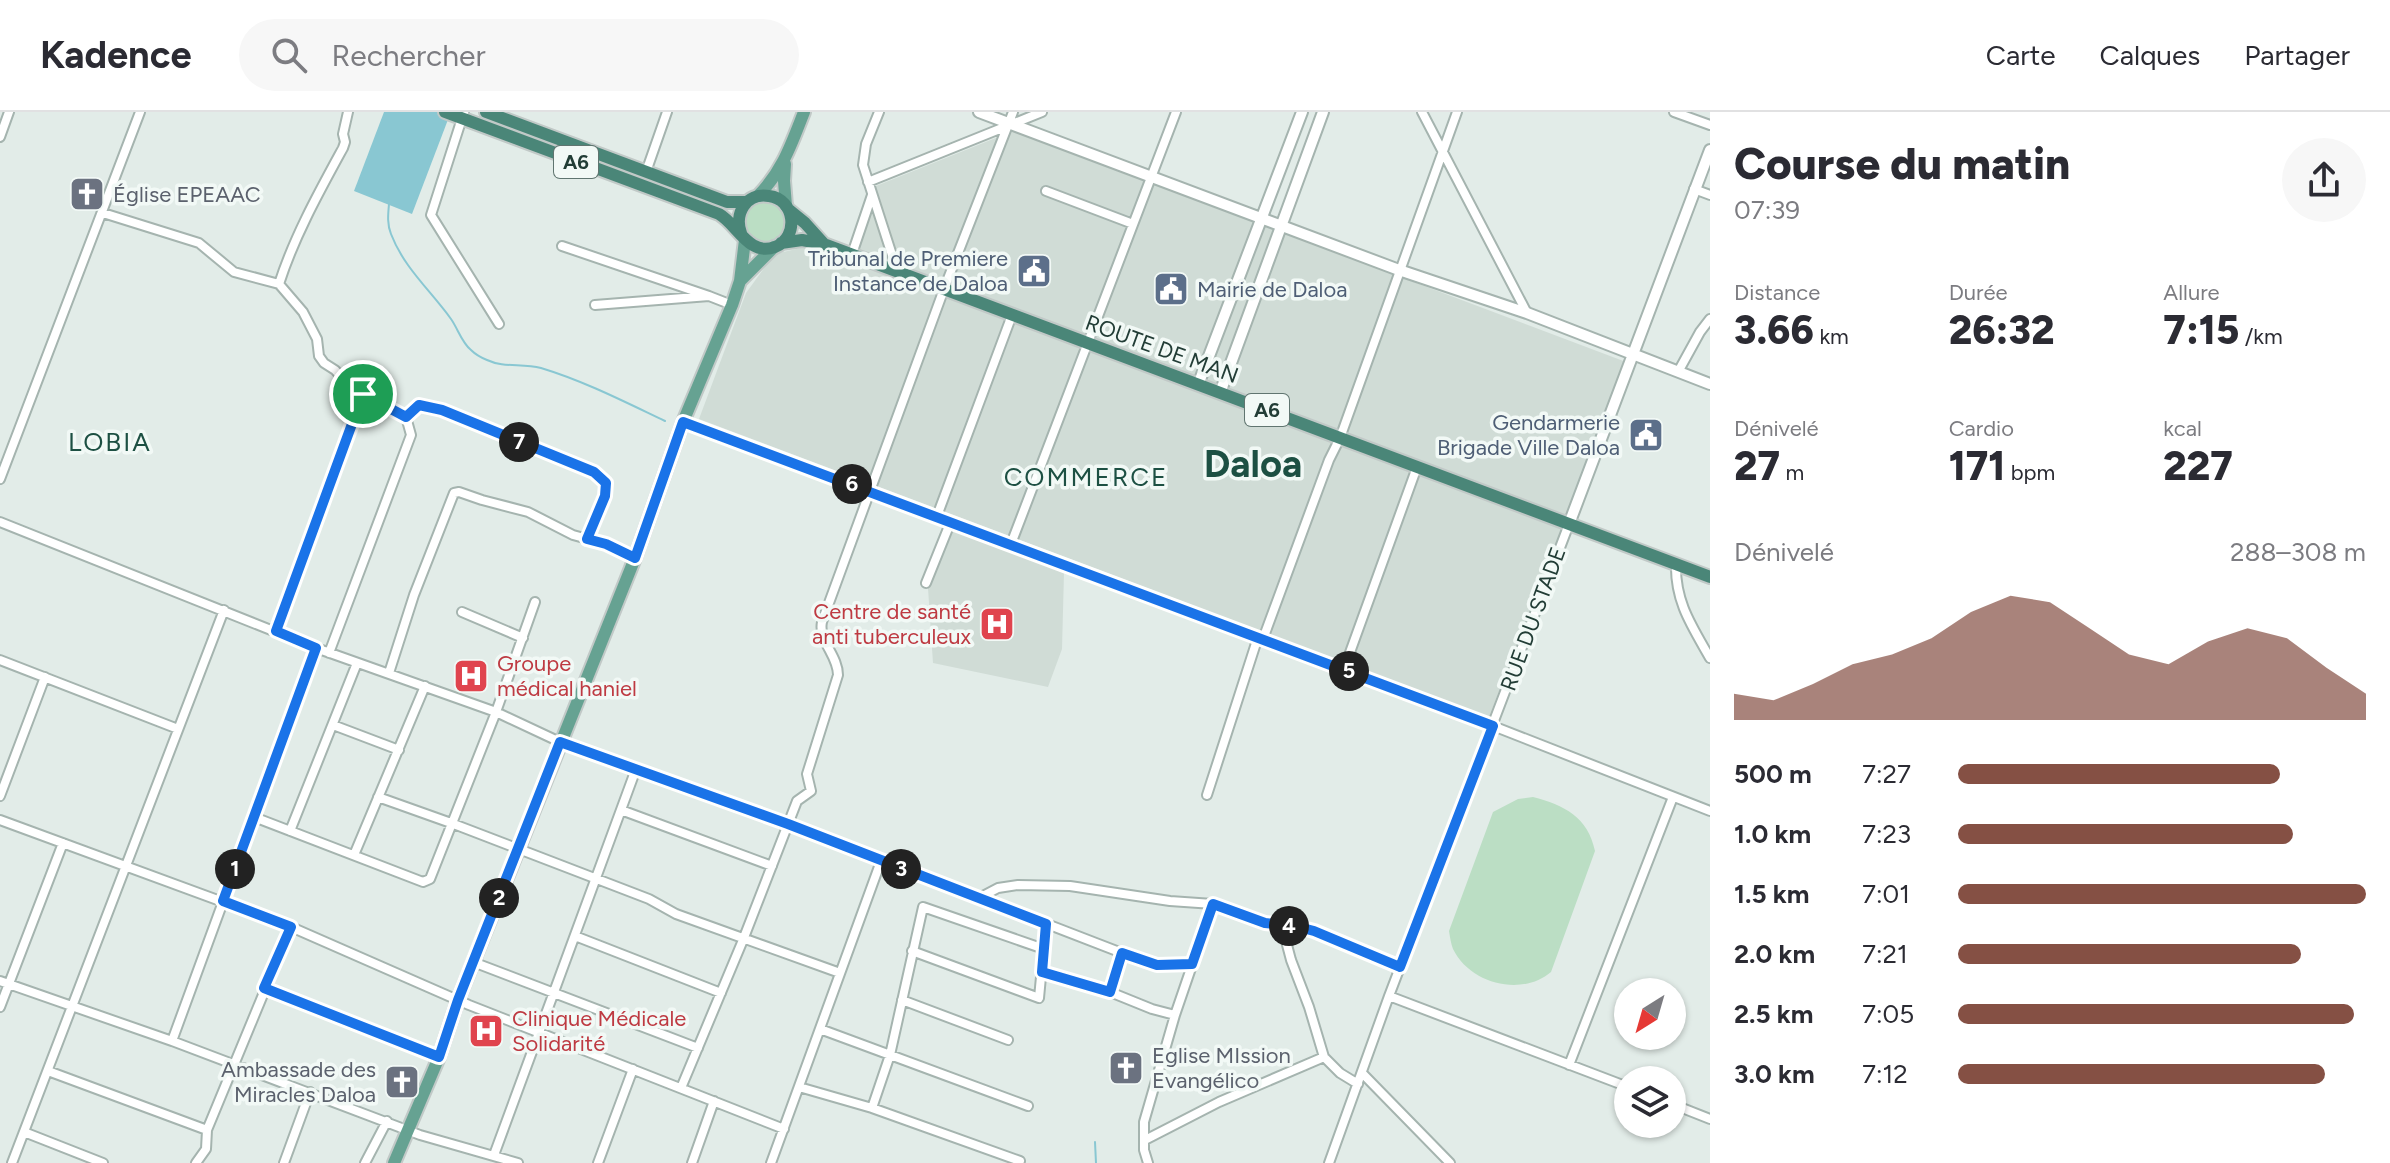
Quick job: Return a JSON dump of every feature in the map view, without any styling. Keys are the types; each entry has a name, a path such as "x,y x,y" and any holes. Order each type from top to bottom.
{"highway":[{"name":"A6","path":"445,112 464,115 719,214 743,236"},
{"name":"A6","path":"486,112 727,202 752,199"},
{"path":"776,198 788,208 792,220 790,231 777,245 758,247 743,236 739,216 752,199 776,198"},
{"name":"A6","path":"788,208 824,244"},
{"name":"A6","path":"777,245 802,240 824,244"},
{"name":"ROUTE DE MAN","path":"824,244 853,250 894,270 1710,577"}],"main road":[{"path":"752,199 775,177 804,112"},
{"path":"785,160 788,208"},
{"path":"394,1163 439,1057 458,1000 635,558 683,422 732,305 740,281 743,236"},
{"path":"740,281 777,245"}],"street":[{"path":"0,137 9,112"},
{"path":"0,479 140,112"},
{"path":"279,284 286,261 343,148 348,112"},
{"path":"646,172 667,112"},
{"path":"879,112 866,144 863,165 894,270"},
{"path":"979,112 1399,270 1527,313 1710,384"},
{"path":"681,1088 797,801 811,791 807,774 838,675 838,665 821,634 821,628 944,289 1013,112"},
{"path":"868,182 1042,112"},
{"path":"1011,544 1176,112"},
{"path":"1198,385 1302,112"},
{"path":"1220,393 1323,112"},
{"path":"1422,112 1527,313"},
{"path":"1207,795 1260,638 1340,438 1457,112"},
{"path":"1674,112 1710,125"},
{"path":"464,115 431,215 499,324"},
{"path":"1569,524 1710,150"},
{"path":"1694,189 1710,195"},
{"path":"1046,191 1133,224"},
{"path":"853,250 872,195"},
{"path":"103,213 199,243 234,272 279,284 303,312 317,339 319,356 324,363 349,385 406,417 411,435 329,653"},
{"path":"562,246 732,305"},
{"path":"595,305 709,296"},
{"path":"937,516 1012,315"},
{"path":"1678,372 1710,319"},
{"path":"276,631 363,394"},
{"path":"406,417 419,405 442,410 594,472 606,483 605,496 587,539"},
{"path":"683,422 1344,669 1710,811"},
{"path":"1344,669 1417,467"},
{"path":"389,673 414,595 454,493 528,512 573,535 606,544 635,558"},
{"path":"926,583 951,521"},
{"path":"0,522 329,653 496,712 560,742 788,824 1122,953 1157,965 1192,964"},
{"name":"RUE DU STADE","path":"1329,1163 1389,996 1569,524"},
{"path":"1676,564 1675,584 1688,619 1710,658"},
{"path":"254,817 423,882 430,879 496,712 535,602"},
{"path":"25,1163 14,1159 224,610"},
{"path":"462,612 523,638"},
{"path":"172,1041 316,648"},
{"path":"0,660 178,729"},
{"path":"290,831 357,663"},
{"path":"0,796 45,677"},
{"path":"354,855 425,686"},
{"path":"333,725 399,750"},
{"path":"494,1155 636,769"},
{"path":"378,797 519,848 743,940 840,973"},
{"path":"1569,1065 1673,797"},
{"path":"621,810 772,866"},
{"path":"0,820 291,927 458,1000 784,1129"},
{"path":"0,1007 4,983 63,843"},
{"path":"771,1163 881,861"},
{"path":"979,898 998,888 1018,885 1070,886 1213,904 1265,923 1314,931 1400,967"},
{"path":"1148,1163 1144,1150 1144,1122 1175,1015 1213,904"},
{"path":"872,1108 890,1055 924,907 1044,949"},
{"path":"912,951 1037,998 1040,996 1046,924"},
{"path":"1282,926 1324,1057 1340,1073 1358,1084"},
{"path":"196,1163 206,1149 207,1130 291,927"},
{"path":"575,936 721,993"},
{"path":"1110,992 1122,953"},
{"path":"473,962 698,1048"},
{"path":"1042,972 1175,1015"},
{"path":"4,983 172,1041 407,1129 518,1163"},
{"path":"264,988 439,1057"},
{"path":"1389,996 1614,1082"},
{"path":"902,1000 1008,1040"},
{"path":"820,1029 1028,1106"},
{"path":"1145,1140 1219,1102 1324,1057"},
{"path":"598,1163 633,1069"},
{"path":"48,1071 207,1130"},
{"path":"1362,1073 1450,1163"},
{"path":"799,1087 872,1108 1020,1161"},
{"path":"284,1163 310,1092"},
{"path":"692,1163 714,1101"},
{"path":"1686,1110 1710,1119"},
{"path":"365,1163 387,1121"},
{"path":"24,1132 103,1163"}],"shaded area":[{"path":"1013,131 1626,362 1489,717 699,419 746,293 767,264 779,253 805,247 852,262 876,186"},
{"name":"Centre de santé anti tuberculeux","path":"952,527 1064,573 1062,649 1048,687 933,663 928,588"}],"green space":[{"path":"765,201 780,207 786,222 780,237 765,243 750,237 744,222 750,207"},
{"path":"1533,797 1573,814 1587,829 1595,851 1551,972 1526,984 1498,983 1471,971 1461,961 1453,949 1449,931 1493,812 1518,799"}],"water":[{"path":"384,112 437,112 449,117 412,214 354,191"}],"waterway":[{"path":"389,204 389,227 396,246 474,353 493,362 557,373 665,421"},
{"path":"1095,1142 1096,1163"}],"place":[{"name":"Église EPEAAC","path":"87,194"},
{"name":"Tribunal de Premiere Instance de Daloa","path":"1034,271"},
{"name":"Mairie de Daloa","path":"1171,289"},
{"name":"Gendarmerie Brigade Ville Daloa","path":"1646,435"},
{"name":"Centre de santé anti tuberculeux","path":"997,624"},
{"name":"Groupe médical haniel","path":"471,676"},
{"name":"Clinique Médicale Solidarité","path":"486,1031"},
{"name":"Eglise MIssion Evangélico","path":"1126,1068"},
{"name":"Ambassade des Miracles Daloa","path":"402,1082"}],"district":[{"name":"LOBIA","path":"110,442"},
{"name":"Daloa","path":"1253,464"},
{"name":"COMMERCE","path":"1086,477"}],"route":[{"path":"363,394 406,417 419,405 442,410 594,472 606,483 605,496 587,539 635,558 683,422 1493,726 1400,967 1314,931 1265,923 1213,904 1192,964 1157,965 1122,953 1110,992 1042,972 1046,924 788,824 560,742 458,1000 439,1057 264,988 291,927 223,901 316,648 276,631 363,394"}]}
